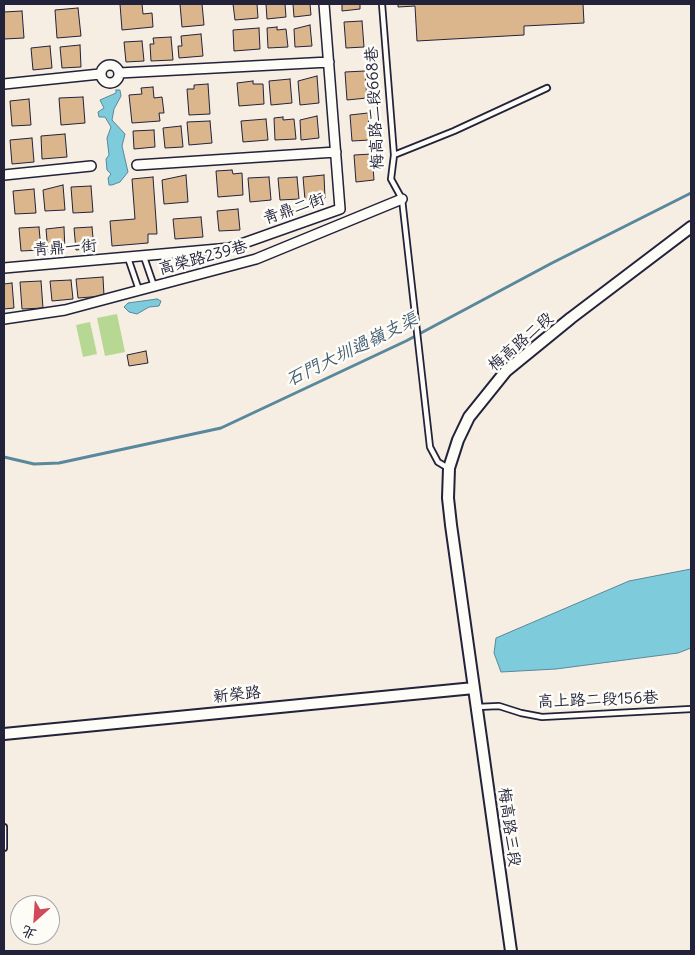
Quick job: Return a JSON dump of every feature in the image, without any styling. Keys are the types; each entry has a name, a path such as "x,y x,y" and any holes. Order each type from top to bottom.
{"street":[{"name":"青鼎二街","path":"144,257 230,248 340,209 324,4"},
{"path":"119,73 329,62"},
{"path":"111,64 117,67 119,73 116,81 111,83 105,82 100,74 102,68 111,64"},
{"path":"4,84 100,74"},
{"path":"137,165 336,152"},
{"path":"4,174 91,166"},
{"name":"高榮路239巷","path":"4,319 65,310 256,259 402,199"},
{"name":"梅高路二段","path":"477,707 449,507 449,468 458,440 469,417 506,372 572,318 691,227"},
{"name":"青鼎一街","path":"4,268 144,257"},
{"name":"新榮路","path":"4,734 474,688"},
{"name":"梅高路三段","path":"477,707 512,951"}],"lane":[{"name":"梅高路二段668巷","path":"382,4 394,155 391,179 402,199 420,342 430,447 438,462 449,468"},
{"path":"394,155 547,88"},
{"path":"144,257 154,286"},
{"path":"128,258 139,290"},
{"name":"高上路二段156巷","path":"477,707 499,706 520,714 542,717 691,709"},
{"path":"4,828 4,848"}],"green space":[{"path":"117,314 125,352 105,356 97,318"},
{"path":"90,322 97,354 83,357 76,325"}],"water":[{"path":"116,90 120,90 121,96 114,109 112,120 125,134 122,146 128,172 120,182 109,185 108,178 111,174 107,170 106,159 109,155 107,138 111,127 105,117 99,117 98,112 104,108 100,100 116,93"},
{"path":"157,299 161,301 159,306 149,307 137,314 129,312 124,307 128,303"},
{"path":"691,569 691,648 678,653 556,669 501,672 494,653 496,638 629,581"}],"building":[{"path":"120,4 142,4 143,14 152,13 153,27 122,30"},
{"path":"180,4 202,4 204,25 182,27"},
{"path":"233,4 257,4 258,18 235,20"},
{"path":"266,4 285,4 286,17 267,19"},
{"path":"293,4 310,4 311,15 294,17"},
{"path":"342,4 360,4 360,9 342,11"},
{"path":"398,4 583,4 584,23 524,26 524,35 417,41 415,6 398,7"},
{"path":"78,8 81,36 57,38 55,10"},
{"path":"22,11 24,38 4,39 4,12"},
{"path":"362,21 364,47 346,48 344,22"},
{"path":"310,25 312,46 295,47 294,29"},
{"path":"277,27 277,30 286,29 288,47 268,48 267,28"},
{"path":"259,28 260,49 234,51 233,30"},
{"path":"201,34 203,56 179,58 178,46 182,46 181,36"},
{"path":"171,37 173,60 151,61 150,44 154,44 153,38"},
{"path":"142,41 144,61 126,62 124,42"},
{"path":"80,45 81,67 62,68 60,47"},
{"path":"50,46 52,68 33,70 31,48"},
{"path":"365,71 367,98 347,100 345,72"},
{"path":"317,76 319,103 300,105 298,81"},
{"path":"290,79 292,103 271,105 269,81"},
{"path":"253,81 253,84 263,84 264,104 239,106 237,83"},
{"path":"208,84 210,114 189,115 187,89 194,89 194,85"},
{"path":"153,87 154,98 162,97 164,113 159,113 160,121 132,123 129,95 142,94 141,88"},
{"path":"83,97 85,123 61,125 59,98"},
{"path":"29,99 31,125 12,126 10,101"},
{"path":"368,113 370,140 352,141 350,115"},
{"path":"317,116 319,138 301,140 300,120"},
{"path":"283,117 283,120 294,119 296,139 275,140 274,118"},
{"path":"266,119 268,140 243,142 241,121"},
{"path":"210,121 212,143 189,145 187,122"},
{"path":"181,126 183,147 165,148 163,128"},
{"path":"154,130 155,147 134,149 133,131"},
{"path":"65,134 67,157 42,159 41,136"},
{"path":"32,138 34,162 12,164 10,140"},
{"path":"372,154 374,180 356,182 354,155"},
{"path":"232,170 233,174 242,173 243,195 218,197 216,171"},
{"path":"186,175 188,202 164,204 162,180"},
{"path":"324,175 325,198 305,200 303,177"},
{"path":"153,177 157,234 148,234 148,243 112,246 110,221 135,219 132,179"},
{"path":"269,177 271,200 250,202 248,178"},
{"path":"297,177 299,199 280,200 278,178"},
{"path":"63,185 65,210 45,211 43,190"},
{"path":"91,186 93,212 73,213 71,187"},
{"path":"34,189 36,213 15,214 13,191"},
{"path":"238,209 240,230 219,231 217,211"},
{"path":"201,217 203,237 175,239 173,219"},
{"path":"39,227 41,250 21,251 19,228"},
{"path":"64,227 65,251 48,252 46,229"},
{"path":"92,227 94,248 76,250 74,228"},
{"path":"103,277 104,296 78,298 76,279"},
{"path":"71,280 73,299 52,301 50,281"},
{"path":"41,281 43,308 22,309 20,282"},
{"path":"12,283 14,308 4,309 4,284"},
{"path":"146,351 148,363 129,366 127,355"}],"waterway":[{"name":"石門大圳過嶺支渠","path":"4,457 34,464 59,463 221,428 406,341 552,263 691,193"}]}
